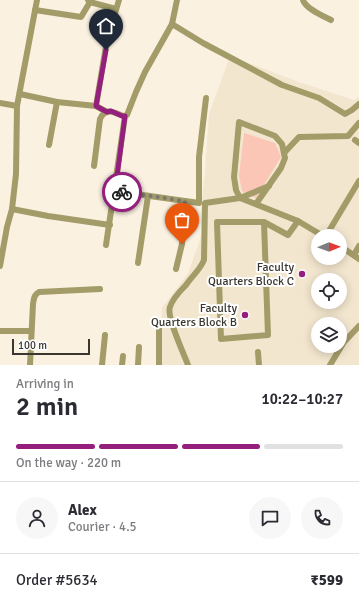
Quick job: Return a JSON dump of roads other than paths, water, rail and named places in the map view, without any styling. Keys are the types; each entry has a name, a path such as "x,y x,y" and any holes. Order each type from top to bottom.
{"street":[{"path":"0,266 12,209 16,174 17,106 37,0"},
{"path":"96,106 107,40 119,0"},
{"path":"106,245 125,116 128,113 145,72 172,24 177,0"},
{"path":"303,0 309,7 331,20"},
{"path":"35,10 81,17 89,1 116,9"},
{"path":"172,24 282,85 320,98 345,114 359,104"},
{"path":"20,94 57,102 96,106 107,112 111,111 125,116"},
{"path":"115,192 198,203 199,157 206,98"},
{"path":"49,145 57,102"},
{"path":"0,103 17,106"},
{"path":"94,166 100,119 104,113 107,112"},
{"path":"256,204 281,168 285,158 282,144 275,136 239,122 234,177 236,190 240,198 298,221 312,229"},
{"path":"284,154 299,137 348,136 359,123"},
{"path":"328,229 359,181"},
{"path":"188,365 171,319 169,308 186,284 201,268 204,260 205,203 240,198 269,186"},
{"path":"138,263 148,196"},
{"path":"176,270 182,244 185,201"},
{"path":"12,209 110,225"},
{"path":"264,222 268,335 221,339 217,222 264,222 288,235 298,221"},
{"path":"0,225 7,227"},
{"path":"347,251 356,257 359,246"},
{"path":"30,365 34,296 39,292 100,289"},
{"path":"330,365 344,342 359,326"},
{"path":"159,327 159,365"},
{"path":"0,331 31,331"},
{"path":"102,365 105,335"},
{"path":"138,365 139,347"},
{"path":"258,352 259,365"},
{"path":"122,365 123,356"}],"place":[{"name":"Faculty Quarters Block C","path":"302,274"},
{"name":"Faculty Quarters Block B","path":"245,315"}]}
